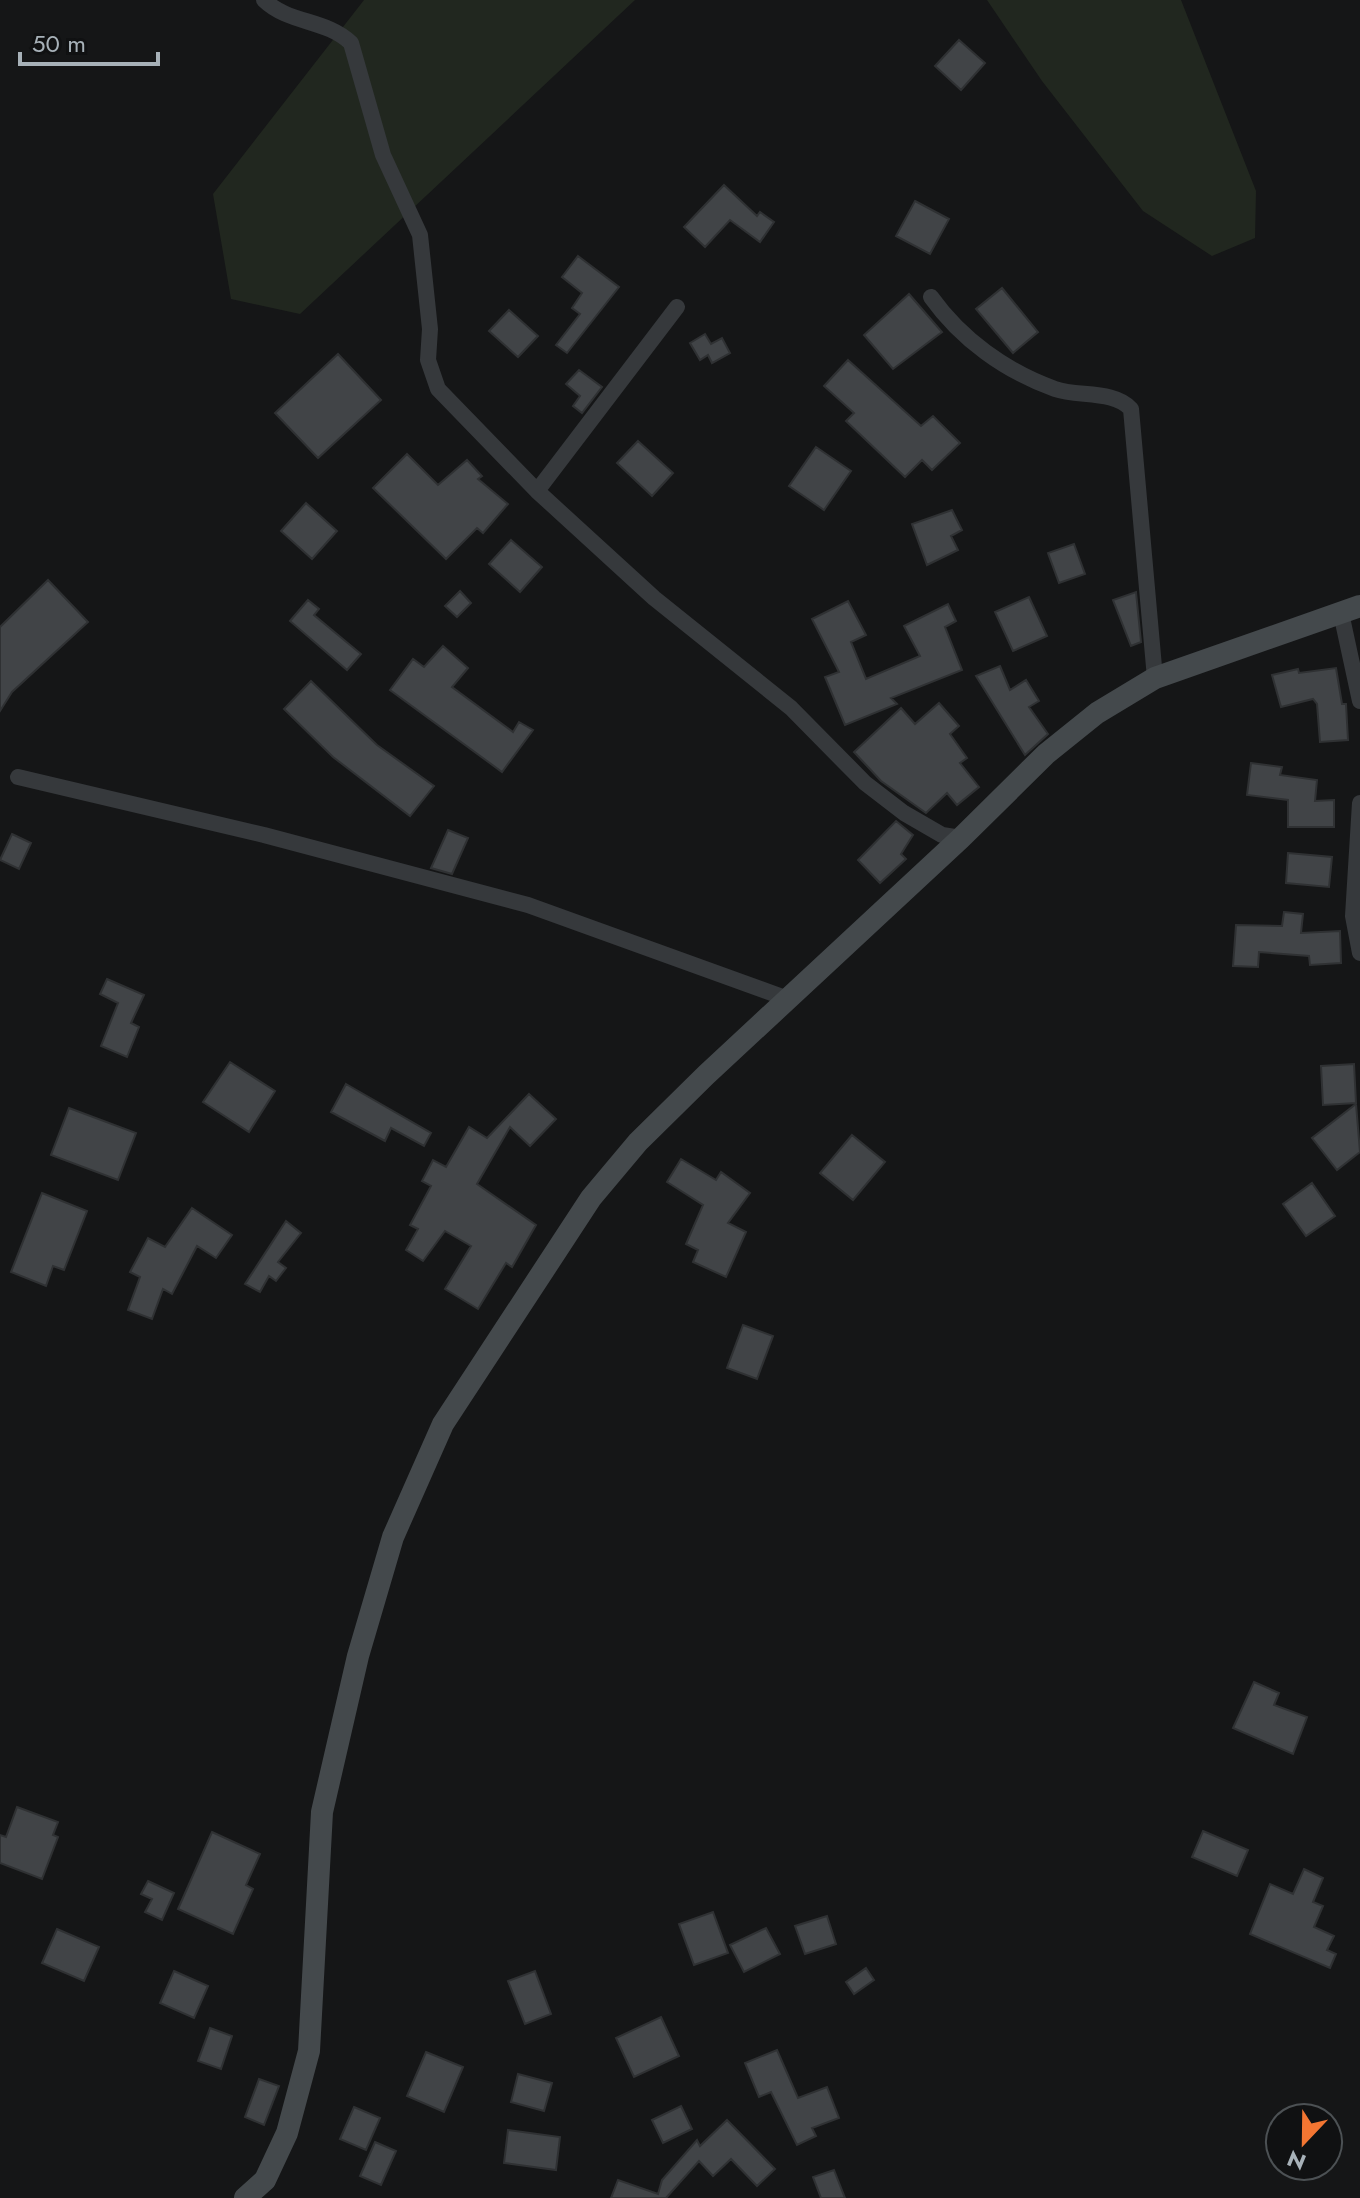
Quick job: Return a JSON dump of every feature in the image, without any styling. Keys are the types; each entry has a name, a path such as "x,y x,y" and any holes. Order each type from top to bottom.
{"street":[{"path":"264,0 275,11 338,30 351,43 383,155 420,235 430,329 428,360 438,389 537,491 654,598 791,708 865,783 904,813 942,835 961,838"},
{"path":"931,297 949,322 976,347 1016,370 1056,389 1123,400 1131,409 1155,678"},
{"path":"537,491 677,307"},
{"path":"257,2193 287,2133 309,2051 322,1812 358,1656 393,1537 437,1438 516,1308 591,1198 638,1142 1046,754 1097,713 1155,678 1350,609 1360,701"},
{"path":"18,777 264,835 528,905 788,999"},
{"path":"1360,803 1353,916 1360,953"}],"shaded area":[{"path":"364,0 635,0 300,314 231,299 213,194"},
{"path":"987,0 1181,0 1256,191 1255,238 1212,256 1143,211 1042,81"}],"building":[{"path":"959,40 985,63 961,90 935,66"},
{"path":"724,185 757,216 760,212 774,222 760,242 730,220 705,247 684,227"},
{"path":"915,201 949,219 930,254 896,236"},
{"path":"578,256 619,287 567,353 556,345 580,314 572,308 582,293 562,277"},
{"path":"1002,288 1038,332 1013,353 976,309"},
{"path":"909,294 942,332 893,369 864,335"},
{"path":"509,310 538,336 518,357 489,331"},
{"path":"705,334 711,344 722,338 730,353 712,363 708,355 700,360 690,343"},
{"path":"338,354 381,400 318,458 275,413"},
{"path":"848,360 921,426 933,416 960,443 932,470 922,460 905,477 846,421 854,413 824,386"},
{"path":"579,370 602,387 582,413 573,406 580,396 566,384"},
{"path":"638,441 673,473 652,496 617,463"},
{"path":"816,447 851,471 824,510 789,486"},
{"path":"407,454 438,485 467,460 482,476 478,479 508,504 483,533 477,528 446,559 373,488"},
{"path":"306,503 337,531 312,559 281,531"},
{"path":"952,510 962,530 951,536 958,550 927,565 912,524"},
{"path":"511,540 542,567 520,592 489,564"},
{"path":"1074,544 1085,574 1059,583 1048,553"},
{"path":"48,580 88,622 12,692 0,711 0,627"},
{"path":"460,591 471,603 457,617 445,606"},
{"path":"1136,592 1141,642 1131,646 1113,600"},
{"path":"1029,597 1047,636 1013,651 995,612"},
{"path":"308,600 319,609 314,615 361,654 347,670 290,621"},
{"path":"848,601 866,635 851,642 866,679 920,656 904,626 948,604 956,621 945,627 962,670 891,698 897,704 845,725 825,677 839,672 812,619"},
{"path":"443,646 468,668 452,687 513,732 519,722 533,730 502,772 390,690 413,659 424,667"},
{"path":"1000,666 1010,690 1026,680 1039,701 1029,707 1048,734 1025,755 976,676"},
{"path":"1336,668 1342,704 1346,704 1348,740 1320,742 1317,704 1313,699 1281,707 1272,675 1298,669 1299,673"},
{"path":"311,681 377,745 434,786 410,816 333,757 284,709"},
{"path":"939,703 959,726 950,734 967,758 960,763 979,787 957,805 947,793 926,813 881,781 854,752 901,708 915,724"},
{"path":"1251,763 1282,767 1280,775 1317,780 1315,801 1334,800 1334,827 1288,827 1288,800 1247,795"},
{"path":"896,821 913,835 901,854 906,859 880,883 858,860"},
{"path":"448,830 468,838 452,874 431,868"},
{"path":"12,834 31,843 19,869 0,860"},
{"path":"1288,853 1332,857 1329,887 1286,883"},
{"path":"1284,912 1303,914 1301,933 1340,931 1341,963 1310,965 1309,956 1259,952 1258,967 1233,966 1236,925 1282,926"},
{"path":"107,979 144,995 131,1023 139,1027 127,1057 101,1046 118,1003 100,994"},
{"path":"230,1062 275,1091 249,1132 203,1102"},
{"path":"1354,1064 1356,1103 1323,1105 1321,1066"},
{"path":"346,1084 431,1133 424,1146 391,1128 385,1141 331,1112"},
{"path":"529,1094 556,1119 530,1146 510,1127 477,1184 536,1225 512,1267 506,1263 478,1309 445,1289 471,1246 445,1231 423,1261 406,1250 418,1229 410,1225 431,1186 422,1181 433,1160 446,1167 469,1127 487,1138"},
{"path":"1356,1104 1360,1152 1337,1170 1312,1138"},
{"path":"69,1108 136,1133 118,1180 51,1155"},
{"path":"852,1135 885,1162 853,1200 820,1173"},
{"path":"681,1159 716,1180 721,1172 750,1193 728,1223 746,1232 726,1277 693,1262 698,1250 686,1244 703,1205 667,1182"},
{"path":"1312,1183 1335,1216 1306,1236 1283,1204"},
{"path":"42,1193 87,1211 64,1270 53,1266 46,1286 11,1272"},
{"path":"192,1208 232,1235 216,1258 197,1246 172,1294 163,1289 152,1319 128,1310 140,1277 130,1272 148,1238 165,1247"},
{"path":"286,1221 301,1233 278,1262 286,1268 276,1281 269,1276 260,1292 245,1284"},
{"path":"743,1325 773,1336 757,1379 727,1368"},
{"path":"1254,1682 1279,1693 1274,1705 1307,1717 1293,1754 1233,1728"},
{"path":"17,1807 58,1822 53,1835 58,1837 42,1879 0,1863 0,1835 6,1837"},
{"path":"1203,1831 1248,1850 1237,1876 1192,1857"},
{"path":"212,1832 260,1854 246,1885 253,1889 233,1934 178,1909"},
{"path":"1304,1869 1323,1878 1313,1902 1323,1906 1314,1927 1334,1936 1327,1950 1336,1954 1330,1968 1250,1934 1270,1884 1293,1894"},
{"path":"148,1881 174,1893 162,1920 145,1912 152,1899 141,1894"},
{"path":"713,1912 728,1953 694,1965 679,1924"},
{"path":"827,1916 836,1944 805,1954 795,1926"},
{"path":"766,1928 780,1954 744,1972 730,1945"},
{"path":"57,1929 99,1947 84,1981 42,1963"},
{"path":"866,1968 874,1980 854,1994 846,1982"},
{"path":"174,1971 208,1986 194,2018 160,2003"},
{"path":"535,1971 551,2014 525,2024 508,1981"},
{"path":"661,2017 679,2056 634,2077 616,2038"},
{"path":"210,2028 232,2036 221,2069 198,2061"},
{"path":"777,2050 798,2098 827,2087 839,2118 812,2128 816,2136 797,2145 771,2092 759,2097 745,2063"},
{"path":"426,2052 463,2067 444,2112 407,2096"},
{"path":"518,2074 552,2083 544,2111 511,2102"},
{"path":"259,2079 279,2086 264,2125 245,2117"},
{"path":"681,2106 692,2129 663,2143 652,2120"},
{"path":"354,2107 380,2118 366,2150 340,2139"},
{"path":"727,2120 775,2169 757,2186 731,2159 713,2176 699,2161 666,2198 611,2198 618,2180 658,2194 662,2180 697,2140 700,2146"},
{"path":"508,2130 560,2137 556,2170 504,2163"},
{"path":"375,2142 396,2151 381,2185 360,2176"},
{"path":"834,2170 845,2198 821,2198 813,2177"}]}
